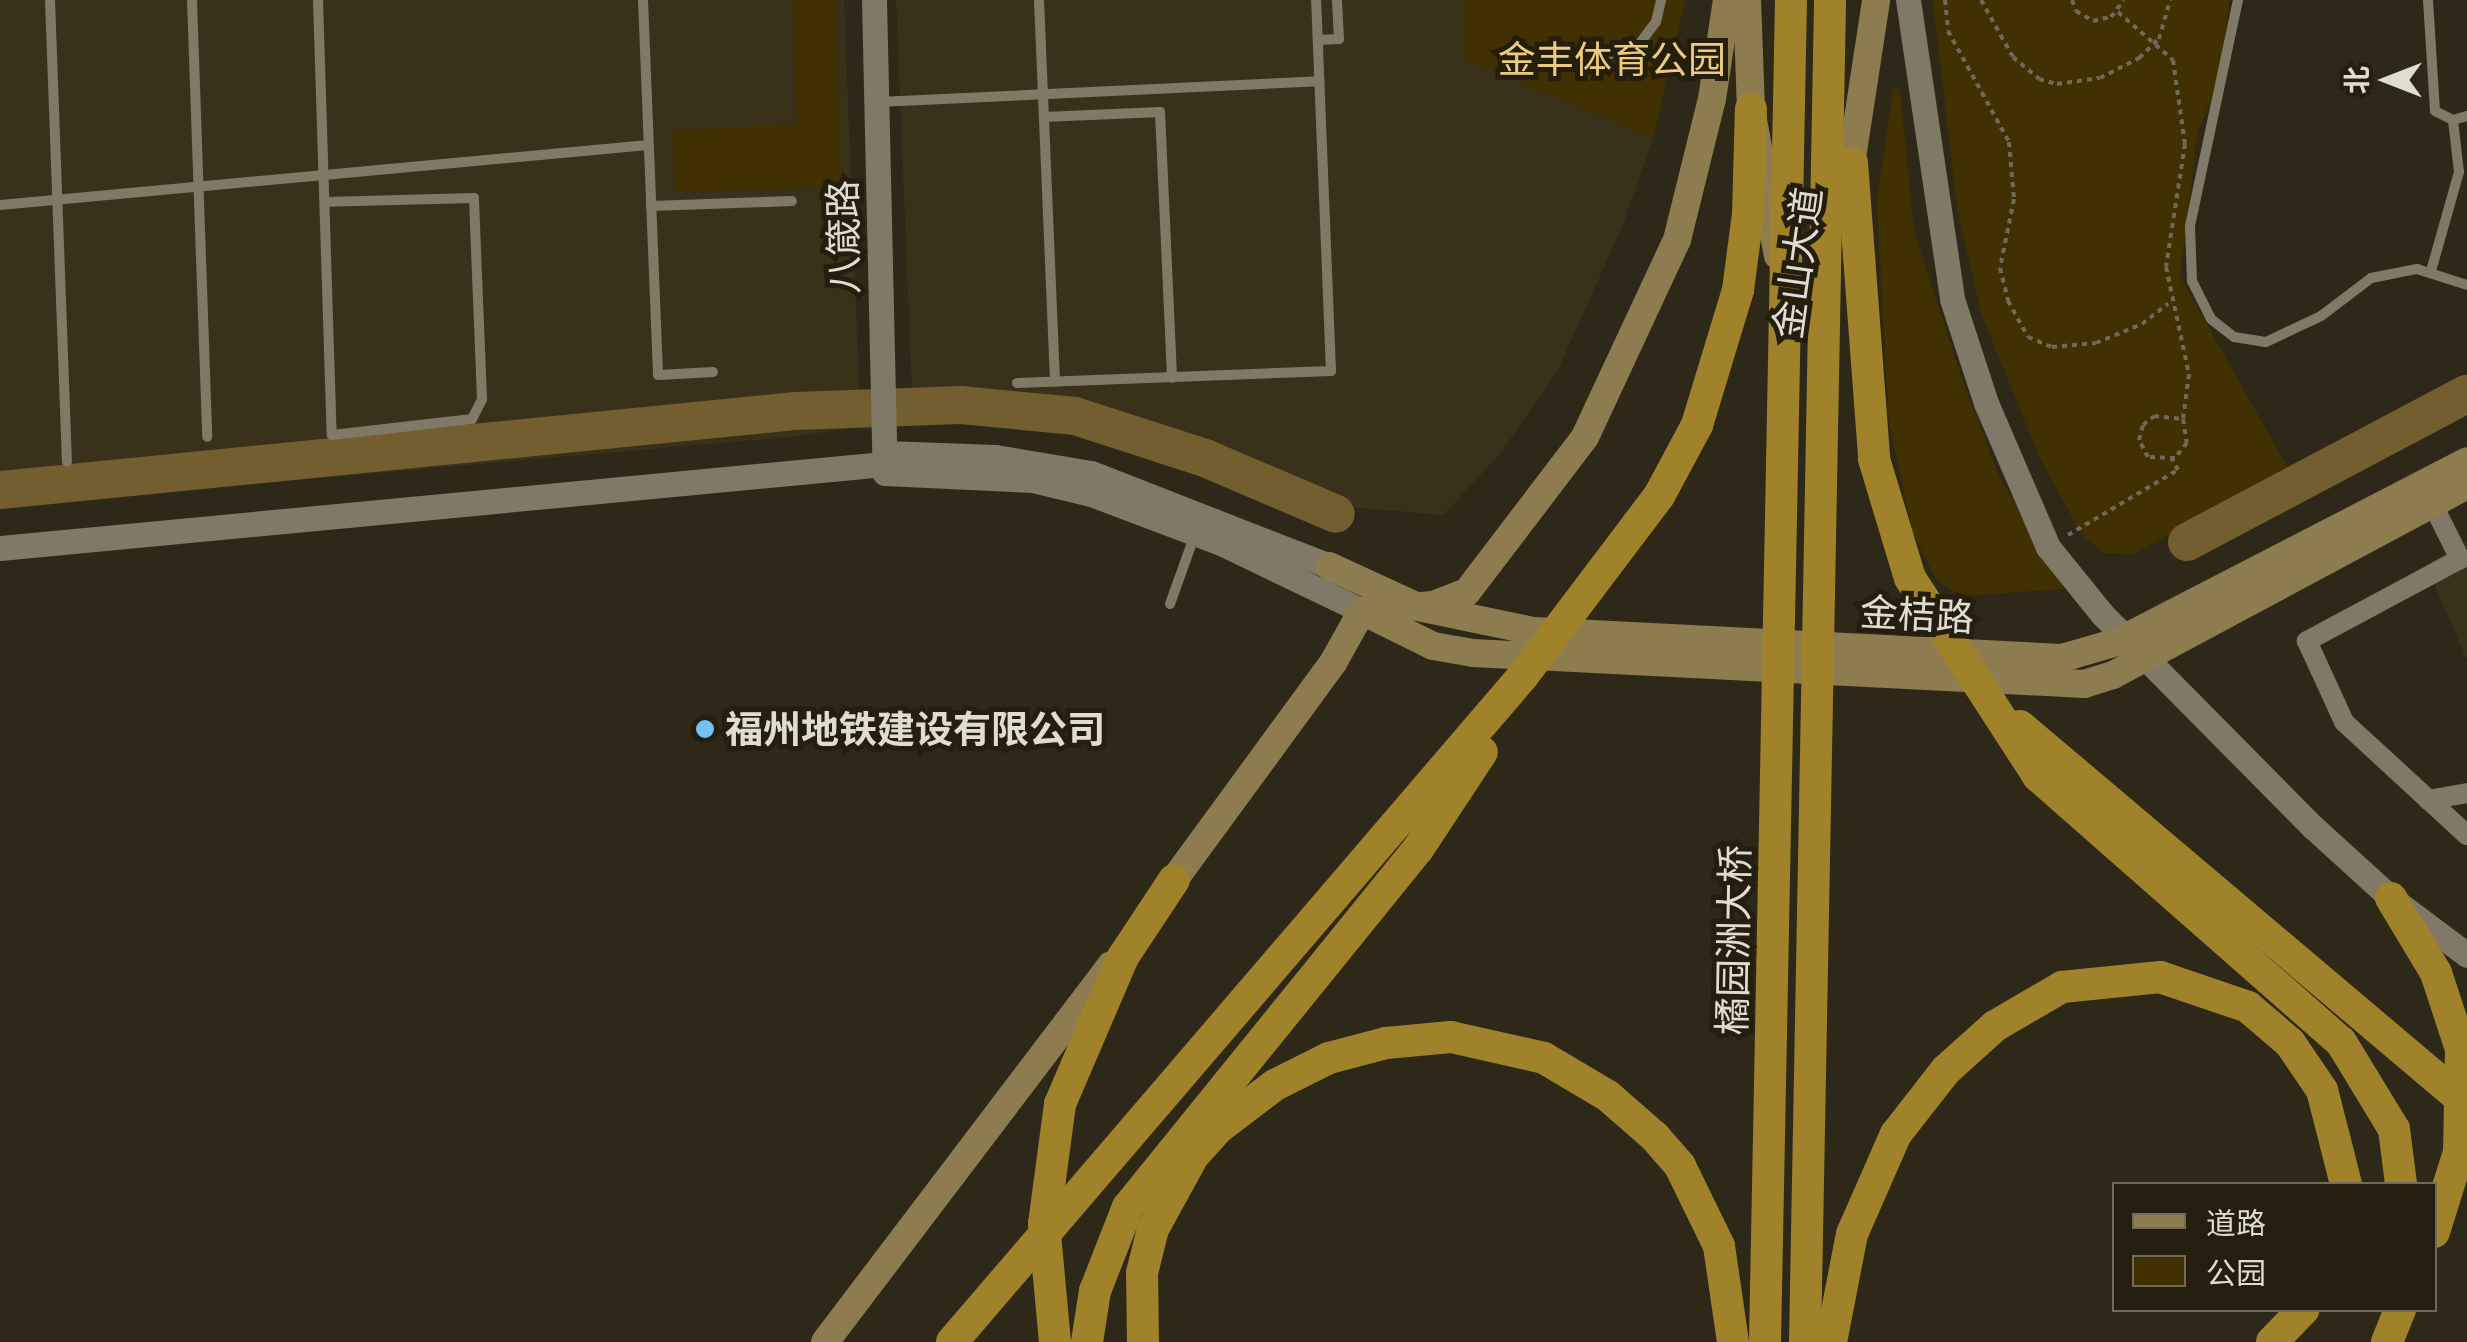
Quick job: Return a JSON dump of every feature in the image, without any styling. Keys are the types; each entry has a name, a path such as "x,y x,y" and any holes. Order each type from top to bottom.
{"highway":[{"path":"1784,339 1791,0"},
{"path":"1824,339 1830,0"},
{"path":"952,1342 1522,678 1639,528 1697,425 1720,361 1748,214 1750,109"},
{"path":"1852,163 1874,458 1910,578 2038,776 2342,1042 2394,1129 2400,1182"},
{"name":"金山大道","path":"1781,539 1784,339"},
{"name":"金山大道","path":"1805,1342 1824,339"},
{"name":"橘园洲大桥","path":"1765,1342 1781,539"},
{"path":"1087,1342 1094,1291 1128,1207 1418,849 1522,678"},
{"path":"1988,695 2467,1104"},
{"path":"1054,1342 1044,1224 1060,1104 1123,956 1174,880"},
{"path":"2390,898 2436,973 2461,1049 2458,1152 2437,1222"},
{"path":"1831,1342 1862,1203 1896,1134 1946,1070 1994,1026 2062,988 2160,977 2248,1007 2290,1044 2334,1119 2346,1182"},
{"path":"1143,1342 1142,1273 1170,1194 1218,1129 1305,1068 1419,1038 1514,1047 1608,1096 1680,1166 1719,1246 1733,1342"},
{"path":"934,1342 1004,1280"},
{"path":"2272,1342 2301,1312"}],"main road":[{"path":"825,1342 1174,880 1362,612 1375,605 1418,607 1453,598 1477,583 1539,505 1600,412 1678,240 1712,99 1726,0"},
{"name":"金山大道","path":"1746,0 1750,109 1782,274 1784,339"},
{"name":"金山大道","path":"1824,339 1876,0"},
{"name":"金桔路","path":"1329,566 1418,607 1532,631 2062,658 2124,637 2467,462"},
{"path":"1362,612 1433,646 1508,655 2066,686 2113,675 2467,485"}],"street":[{"name":"八箴路","path":"874,0 885,463"},
{"path":"1908,0 1952,299 1986,403 2048,547 2124,637 2390,898 2467,955"},
{"path":"0,548 885,463 996,457 1091,473 1329,566"},
{"path":"885,463 1058,485 1195,533 1362,612"},
{"path":"2432,504 2465,563 2307,641 2344,722 2467,835"},
{"path":"2428,800 2467,793"}],"lane":[{"path":"50,0 67,462"},
{"path":"192,0 207,437"},
{"path":"318,0 332,435 472,420 482,399 474,198 326,202"},
{"path":"643,0 658,375 713,372"},
{"path":"1039,0 1055,382"},
{"path":"1018,383 1331,372 1316,0"},
{"path":"1318,40 1338,39 1337,0"},
{"path":"1534,62 1634,51 1656,22 1662,0"},
{"path":"2238,0 2190,226 2192,281 2211,319 2234,337 2266,342 2321,316 2371,278 2431,272 2467,284"},
{"path":"2428,0 2435,111 2453,120 2467,116"},
{"path":"878,102 1320,81"},
{"path":"1044,118 1160,112 1172,378"},
{"path":"2431,272 2458,172 2453,120"},
{"path":"0,205 648,145"},
{"path":"651,206 792,202"},
{"path":"1170,604 1195,533"}],"path":[{"path":"1945,0 1948,31 2009,142 2014,199 2000,268 2008,301 2028,336 2052,347 2096,343 2142,324 2170,302"},
{"path":"1981,0 2013,57 2039,79 2058,84 2115,72 2154,44 2170,0"},
{"path":"2072,0 2076,11 2093,21 2118,12 2124,0"},
{"path":"2118,12 2172,60 2186,144 2167,245 2170,302 2189,374 2183,420 2188,443 2172,458 2148,457 2139,432 2154,416 2183,420"},
{"path":"2048,547 2178,470 2172,458"}],"shaded area":[{"path":"0,0 844,0 860,411 848,429 789,437 0,506"},
{"path":"896,0 1463,0 1464,59 1653,138 1624,222 1558,370 1500,454 1443,515 1325,505 1118,445 1043,416 913,416"},
{"path":"2467,541 2467,660 2426,565"}],"green space":[{"path":"792,0 835,0 841,187 675,192 673,131 797,124"},
{"name":"金丰体育公园","path":"1463,0 1685,0 1653,138 1463,59"},
{"path":"1933,0 2229,0 2222,73 2197,134 2180,277 2289,470 2133,554 2105,553 2083,537 2039,456 1981,313 1957,208"},
{"path":"1893,89 1900,89 1914,231 1960,373 1999,476 2064,589 1960,596 1936,579 1913,534 1889,422 1877,204"}],"waterway":[{"path":"2187,542 2467,394"},
{"path":"0,490 796,411 961,405 1075,416 1205,458 1336,514"}],"place":[{"name":"福州地铁建设有限公司","path":"705,729"}]}
